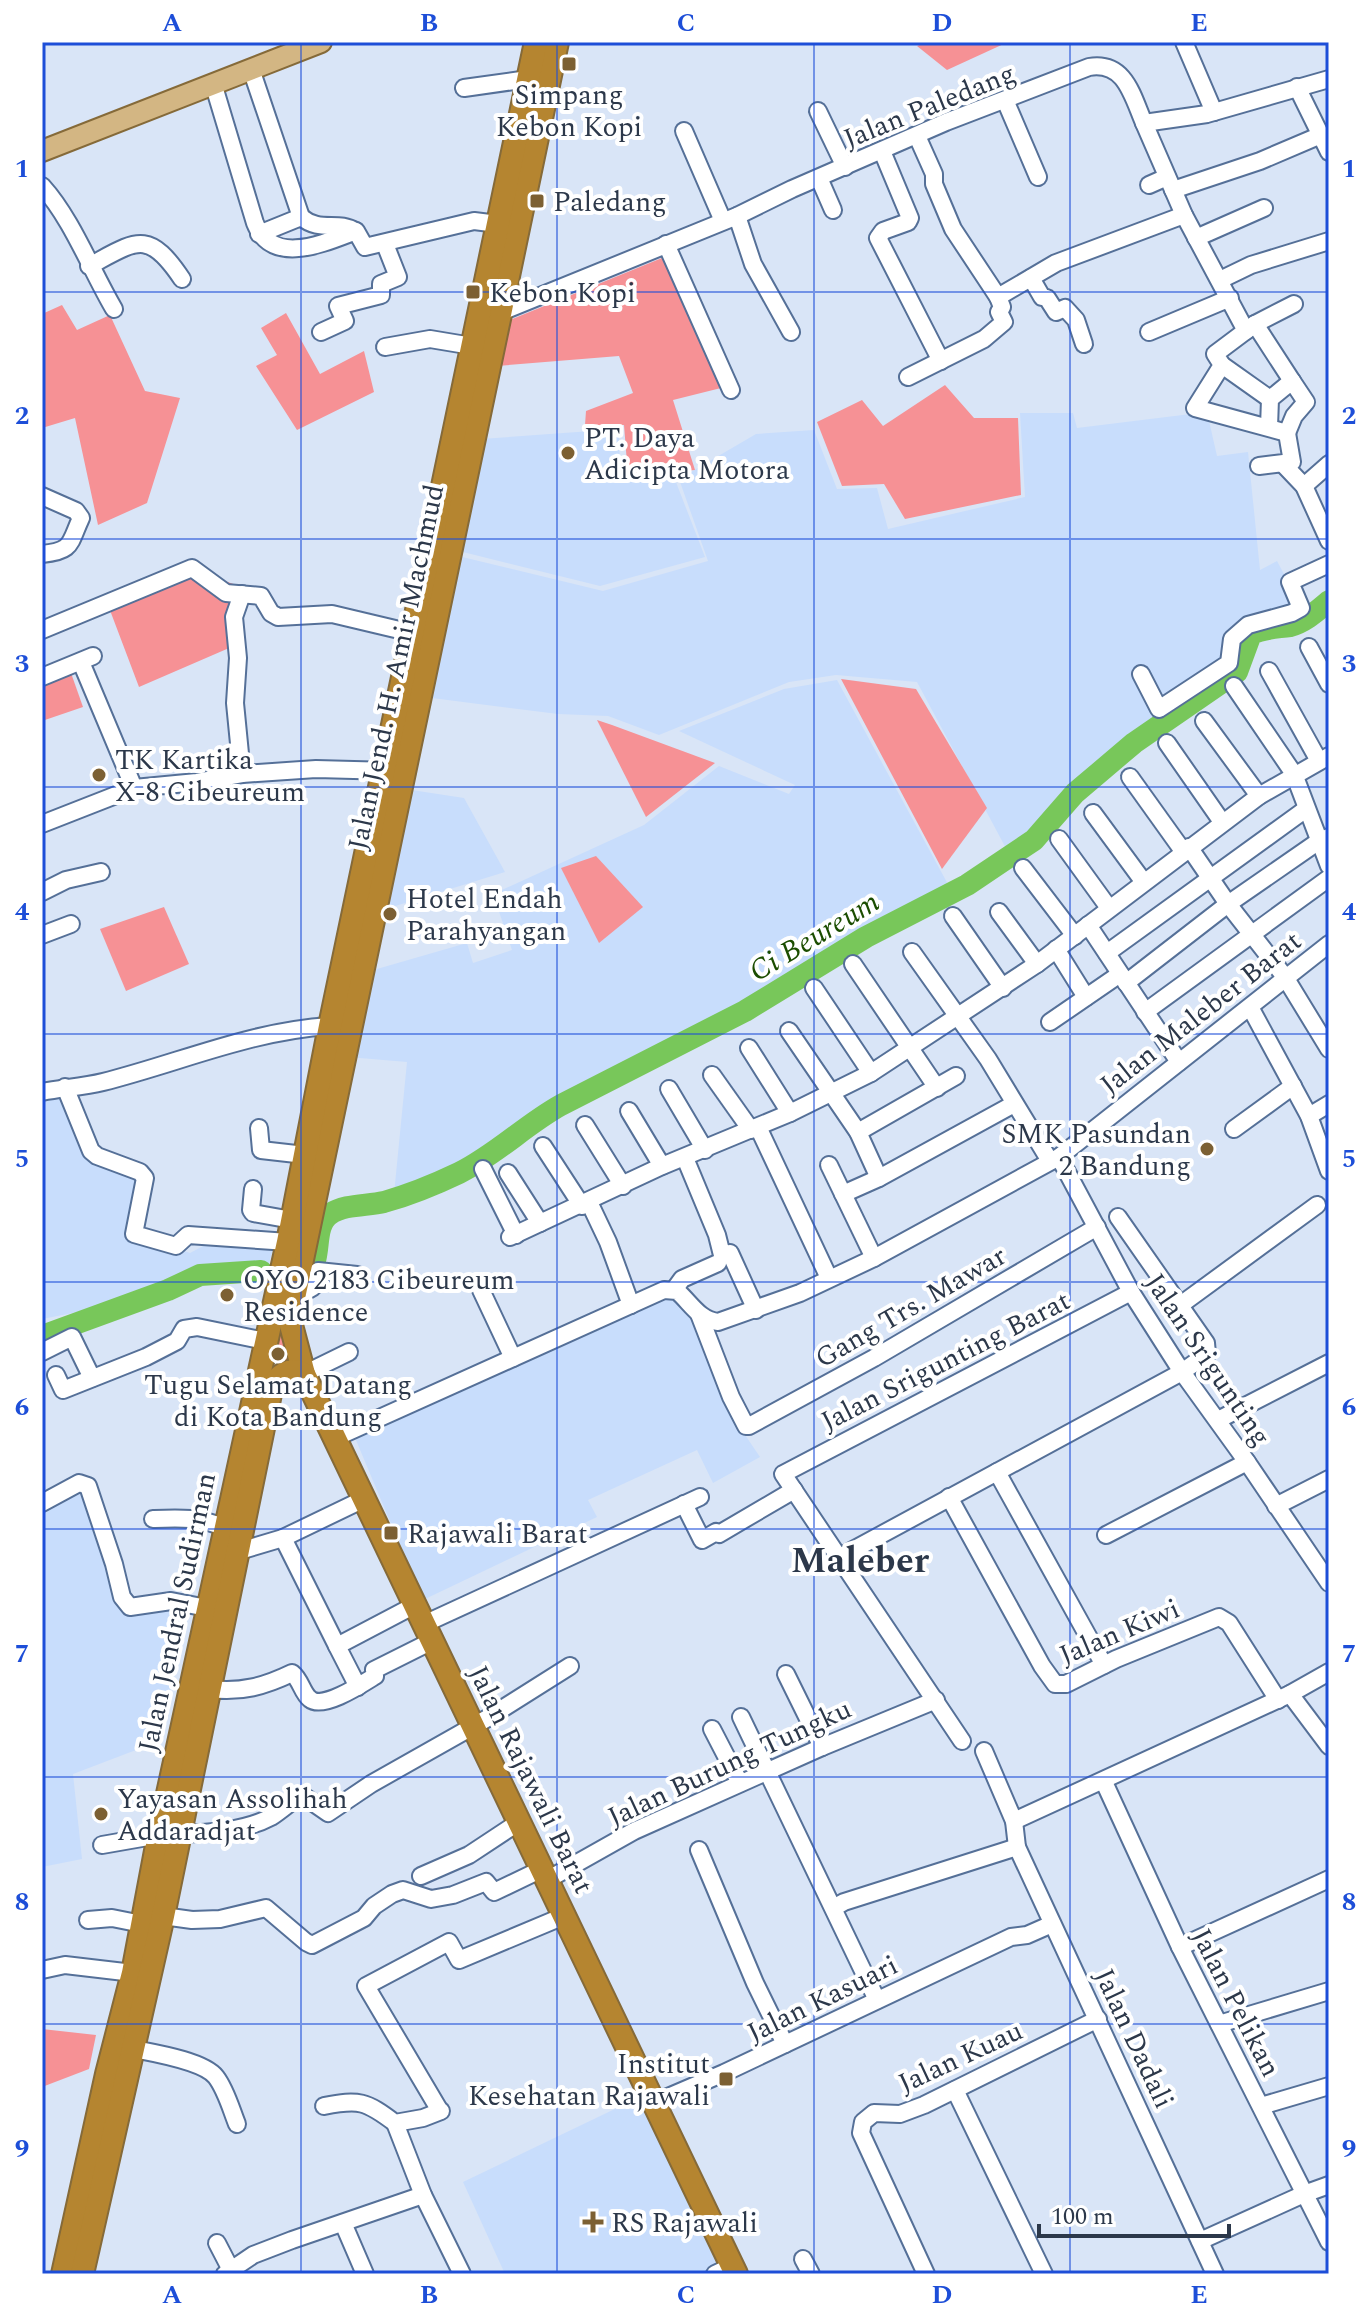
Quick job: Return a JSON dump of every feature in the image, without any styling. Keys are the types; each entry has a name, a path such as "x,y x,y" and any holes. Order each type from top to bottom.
{"highway":[{"name":"Jalan Jend. H. Amir Machmud","path":"288,1296 393,771 412,633 536,42"},
{"name":"Jalan Jend. H. Amir Machmud","path":"288,1296 288,1242 330,1026 501,312 557,42"},
{"name":"Jalan Jendral Sudirman","path":"169,1834 210,1689 207,1608 265,1341 288,1296"},
{"name":"Jalan Rajawali Barat","path":"288,1296 291,1325 304,1374 654,2103 727,2271"},
{"name":"Jalan Jendral Sudirman","path":"63,2274 103,2137 125,2047 207,1655 236,1552 271,1389 283,1373 299,1371 304,1374"},
{"name":"Jalan Jendral Sudirman","path":"125,2047 133,1973 153,1920"},
{"name":"Jalan Jendral Sudirman","path":"82,2274 103,2137"}],"main road":[{"path":"42,151 319,42"}],"street":[{"path":"1184,42 1214,112"},
{"name":"Jalan Paledang","path":"501,312 730,218 917,136 1089,67 1105,65 1114,69 1129,88 1144,123"},
{"path":"251,69 301,217 309,224 327,228 349,227 356,231 365,247 474,221 498,224"},
{"path":"464,88 528,79"},
{"path":"1259,466 1292,462 1287,433 1294,416 1306,402 1230,298 1184,215 1144,123 1214,112 1329,79"},
{"path":"213,83 257,228 269,244 303,250 356,231"},
{"path":"1297,87 1329,152"},
{"path":"1005,100 1038,177"},
{"path":"818,111 845,167"},
{"path":"684,131 791,332"},
{"path":"1149,185 1170,183 1260,161 1321,135"},
{"path":"908,377 984,339 1004,322 999,312 1002,307 998,297 953,229 917,136"},
{"path":"882,151 910,218 908,222 883,231 878,238 941,361"},
{"path":"819,178 833,210"},
{"path":"42,186 66,219 114,309"},
{"path":"1196,238 1264,208"},
{"path":"998,297 1056,263 1184,215"},
{"path":"257,228 301,217"},
{"path":"1220,280 1251,265 1329,241"},
{"path":"89,266 138,242 147,244 169,260 182,279"},
{"path":"321,332 345,321 338,306 381,295 381,284 398,277 385,244"},
{"path":"666,244 731,390"},
{"path":"1031,278 1056,312 1065,308 1076,320 1084,344"},
{"path":"1149,332 1230,298"},
{"path":"1270,399 1222,365 1215,354 1250,328 1294,304"},
{"path":"385,347 430,339 472,346"},
{"path":"1222,365 1195,408 1287,433"},
{"path":"1269,427 1270,399 1292,381"},
{"path":"1304,486 1329,464"},
{"path":"1284,465 1304,486 1329,541"},
{"path":"42,496 76,511 81,518 68,548 42,554"},
{"path":"1141,674 1159,709 1229,663 1232,639 1248,625 1301,608 1290,582 1329,564"},
{"path":"42,630 189,568 195,569 221,591 261,596 271,613 278,617 332,614 412,633"},
{"path":"242,594 234,617 238,658 235,703 242,774"},
{"path":"1309,647 1329,684"},
{"path":"42,677 87,659 134,788"},
{"path":"483,1169 513,1236 662,1166 755,1129 871,1073 1037,964 1259,796 1324,758 1269,671"},
{"path":"1234,686 1294,774 1306,809 1324,839 1329,866"},
{"path":"1204,721 1259,796"},
{"path":"1167,743 1222,822"},
{"path":"42,824 134,788 242,774 316,769 393,771"},
{"path":"1130,777 1285,977 1329,1049"},
{"path":"1107,953 1306,809"},
{"path":"1093,813 1143,881"},
{"path":"1059,839 1109,908"},
{"path":"1050,1022 1086,997 1123,979 1324,839"},
{"path":"1023,868 1075,936"},
{"path":"42,892 80,876 101,872"},
{"path":"1145,1012 1329,878"},
{"path":"999,912 1037,964"},
{"path":"953,916 1003,988"},
{"path":"42,935 71,924"},
{"path":"1088,925 1179,1062"},
{"name":"Jalan Maleber Barat","path":"699,1314 709,1321 718,1322 756,1310 874,1258 1054,1159 1329,944"},
{"path":"1056,949 1086,997"},
{"name":"Jalan Srigunting","path":"912,952 1054,1159 1097,1227 1131,1292 1182,1372 1329,1583"},
{"path":"853,964 937,1088"},
{"path":"814,988 871,1073"},
{"path":"1250,1007 1309,1116 1329,1171"},
{"path":"42,1092 105,1082 276,1032 330,1026"},
{"path":"789,1031 858,1132 879,1178"},
{"path":"749,1048 790,1113"},
{"path":"712,1075 755,1129 829,1278"},
{"path":"858,1132 956,1076"},
{"path":"1234,1129 1293,1086"},
{"path":"65,1087 91,1151 140,1172 145,1178 134,1234 176,1246 188,1235 288,1242"},
{"path":"669,1089 705,1150"},
{"path":"843,1194 879,1178 1014,1104"},
{"path":"1309,1116 1329,1104"},
{"path":"629,1111 662,1166"},
{"path":"585,1125 623,1186"},
{"path":"259,1128 261,1150 305,1155"},
{"path":"543,1146 608,1242 631,1305"},
{"path":"685,1158 717,1235 722,1255 730,1253 756,1310"},
{"path":"829,1165 874,1258"},
{"path":"508,1173 540,1223"},
{"path":"253,1189 253,1213 292,1220"},
{"path":"1179,1306 1317,1205"},
{"path":"840,1557 1182,1372 1209,1351 1118,1217"},
{"name":"Gang Trs. Mawar","path":"699,1314 731,1397 746,1426 874,1358 1097,1227"},
{"path":"674,1290 682,1279 718,1263"},
{"path":"288,1296 301,1294 313,1287 318,1271 357,1275"},
{"path":"481,1290 513,1358"},
{"path":"335,1438 664,1290 674,1290 699,1314"},
{"name":"Jalan Srigunting Barat","path":"794,1490 783,1474 1131,1292"},
{"path":"56,1375 63,1390 130,1364 177,1341 184,1329 188,1328 197,1327 265,1341"},
{"path":"42,1352 72,1337 92,1378"},
{"path":"304,1374 349,1352"},
{"path":"1218,1420 1329,1363"},
{"path":"1106,1535 1247,1462"},
{"path":"997,1472 1104,1665"},
{"path":"1276,1506 1329,1479"},
{"path":"42,1503 79,1483 88,1486 122,1597 130,1607 171,1601 207,1608"},
{"path":"684,1504 702,1540 716,1532 719,1534 794,1490 962,1741"},
{"path":"337,1646 424,1623 700,1497"},
{"name":"Jalan Kiwi","path":"949,1497 1052,1682 1066,1684 1219,1617 1229,1623 1284,1697"},
{"path":"236,1552 283,1538 364,1499"},
{"path":"153,1519 187,1517 208,1520 225,1528"},
{"path":"283,1538 358,1687"},
{"path":"210,1689 257,1688 292,1673 297,1675 307,1697 319,1703 358,1687 375,1676 374,1670 424,1623"},
{"path":"102,1845 169,1834 218,1831 257,1823 281,1811 302,1795 325,1813 334,1810 383,1777 570,1666"},
{"path":"1014,1821 1284,1697 1329,1672"},
{"path":"786,1674 822,1747"},
{"path":"1284,1697 1329,1746"},
{"name":"Jalan Burung Tungku","path":"153,1920 220,1919 266,1908 312,1945 364,1918 374,1906 403,1890 431,1899 453,1895 486,1882 494,1892 544,1875 769,1770 936,1700"},
{"path":"741,1717 835,1907 877,2000"},
{"path":"712,1729 740,1783"},
{"name":"Jalan Dadali","path":"984,1751 1014,1821 1017,1847 1215,2274"},
{"name":"Jalan Pelikan","path":"1104,1782 1180,1947 1329,2242"},
{"path":"421,1876 469,1855 519,1822"},
{"path":"835,1907 1017,1847"},
{"path":"699,1850 755,1983 785,2044"},
{"path":"1180,1947 1329,1879"},
{"path":"395,2123 441,2111 366,1986 449,1942 459,1960 564,1916"},
{"name":"Jalan Kasuari","path":"654,2103 1011,1937 1017,1928 1050,1918"},
{"path":"88,1920 153,1920"},
{"path":"42,1970 65,1965 133,1973"},
{"path":"1219,2024 1329,1991"},
{"name":"Jalan Kuau","path":"926,2274 861,2133 863,2122 874,2113 900,2114 955,2090 1098,2019"},
{"path":"125,2047 195,2065 211,2073 217,2078 237,2124"},
{"path":"1261,2106 1329,2086"},
{"path":"955,2090 1044,2274"},
{"path":"324,2106 354,2100 363,2102 395,2123 423,2195 462,2274"},
{"path":"1200,2241 1329,2185"},
{"path":"217,2243 228,2272 253,2255 423,2195"},
{"path":"343,2223 365,2274"}],"shaded area":[{"path":"927,42 1008,42 947,70 917,46"},
{"path":"662,258 721,388 673,400 695,470 628,476 624,425 585,425 586,411 633,393 619,356 497,366 505,322"},
{"path":"62,305 77,330 110,315 145,391 180,398 147,503 98,525 75,418 42,428 42,314"},
{"path":"286,313 320,374 364,351 374,392 297,430 256,366 277,355 261,328"},
{"path":"945,385 974,418 1018,418 1021,495 905,519 884,484 842,486 817,422 862,400 883,426"},
{"path":"1207,412 1217,456 1248,452 1260,570 1277,561 1300,604 1240,628 1231,662 1120,753 1008,852 917,682 836,675 789,682 659,735 608,716 558,714 424,697 458,556 603,591 708,561 679,479 756,434 814,430 837,489 877,488 888,529 1025,497 1020,413 1073,413 1077,428"},
{"path":"619,429 620,474 655,481 674,477 705,557 600,586 459,551 481,439"},
{"path":"206,574 247,589 235,617 243,642 139,687 108,605 180,578"},
{"path":"71,673 83,707 42,721 42,685"},
{"path":"841,679 916,689 987,808 942,869"},
{"path":"837,680 950,888 918,909 891,915 661,1050 535,1114 520,1130 478,1158 394,1194 407,1062 348,1057 370,971 467,943 473,963 512,950 493,894 644,825 719,766 789,794 795,785 679,731 784,689"},
{"path":"597,720 612,725 715,763 646,817"},
{"path":"405,789 464,798 505,872 376,912"},
{"path":"596,856 643,907 599,943 561,868"},
{"path":"164,907 189,964 126,991 100,929"},
{"path":"61,1086 89,1160 148,1177 131,1232 190,1253 222,1236 275,1243 267,1270 215,1265 83,1311 42,1319 42,1092"},
{"path":"664,1295 680,1299 697,1323 739,1426 760,1457 713,1483 697,1450 588,1500 597,1517 423,1600 353,1433"},
{"path":"279,1324 289,1360 263,1369"},
{"path":"85,1483 128,1607 193,1599 157,1742 73,1774 82,1859 42,1867 42,1508"},
{"path":"42,2029 96,2035 89,2069 42,2087"},
{"name":"RS Rajawali","path":"644,2095 725,2262 702,2274 505,2274 463,2182"}],"waterway":[{"name":"Ci Beureum","path":"305,1274 315,1262 320,1228 330,1214 349,1207 393,1199 459,1173 561,1105 745,1011 866,937 967,885 1034,840 1075,793 1134,743 1237,672 1251,634 1295,624 1329,601"},
{"name":"Ci Beureum","path":"42,1336 168,1290 200,1275 261,1271"}],"place":[{"name":"Simpang Kebon Kopi","path":"569,64"},
{"name":"Paledang","path":"537,201"},
{"name":"Kebon Kopi","path":"473,292"},
{"name":"PT. Daya Adicipta Motora","path":"568,453"},
{"name":"TK Kartika X-8 Cibeureum","path":"99,775"},
{"name":"Hotel Endah Parahyangan","path":"390,914"},
{"name":"SMK Pasundan 2 Bandung","path":"1207,1149"},
{"name":"OYO 2183 Cibeureum Residence","path":"227,1295"},
{"name":"Tugu Selamat Datang di Kota Bandung","path":"278,1354"},
{"name":"Rajawali Barat","path":"391,1533"},
{"name":"Yayasan Assolihah Addaradjat","path":"101,1814"},
{"name":"Institut Kesehatan Rajawali","path":"726,2079"},
{"name":"RS Rajawali","path":"593,2222"}],"district":[{"name":"Maleber","path":"860,1559"}]}
